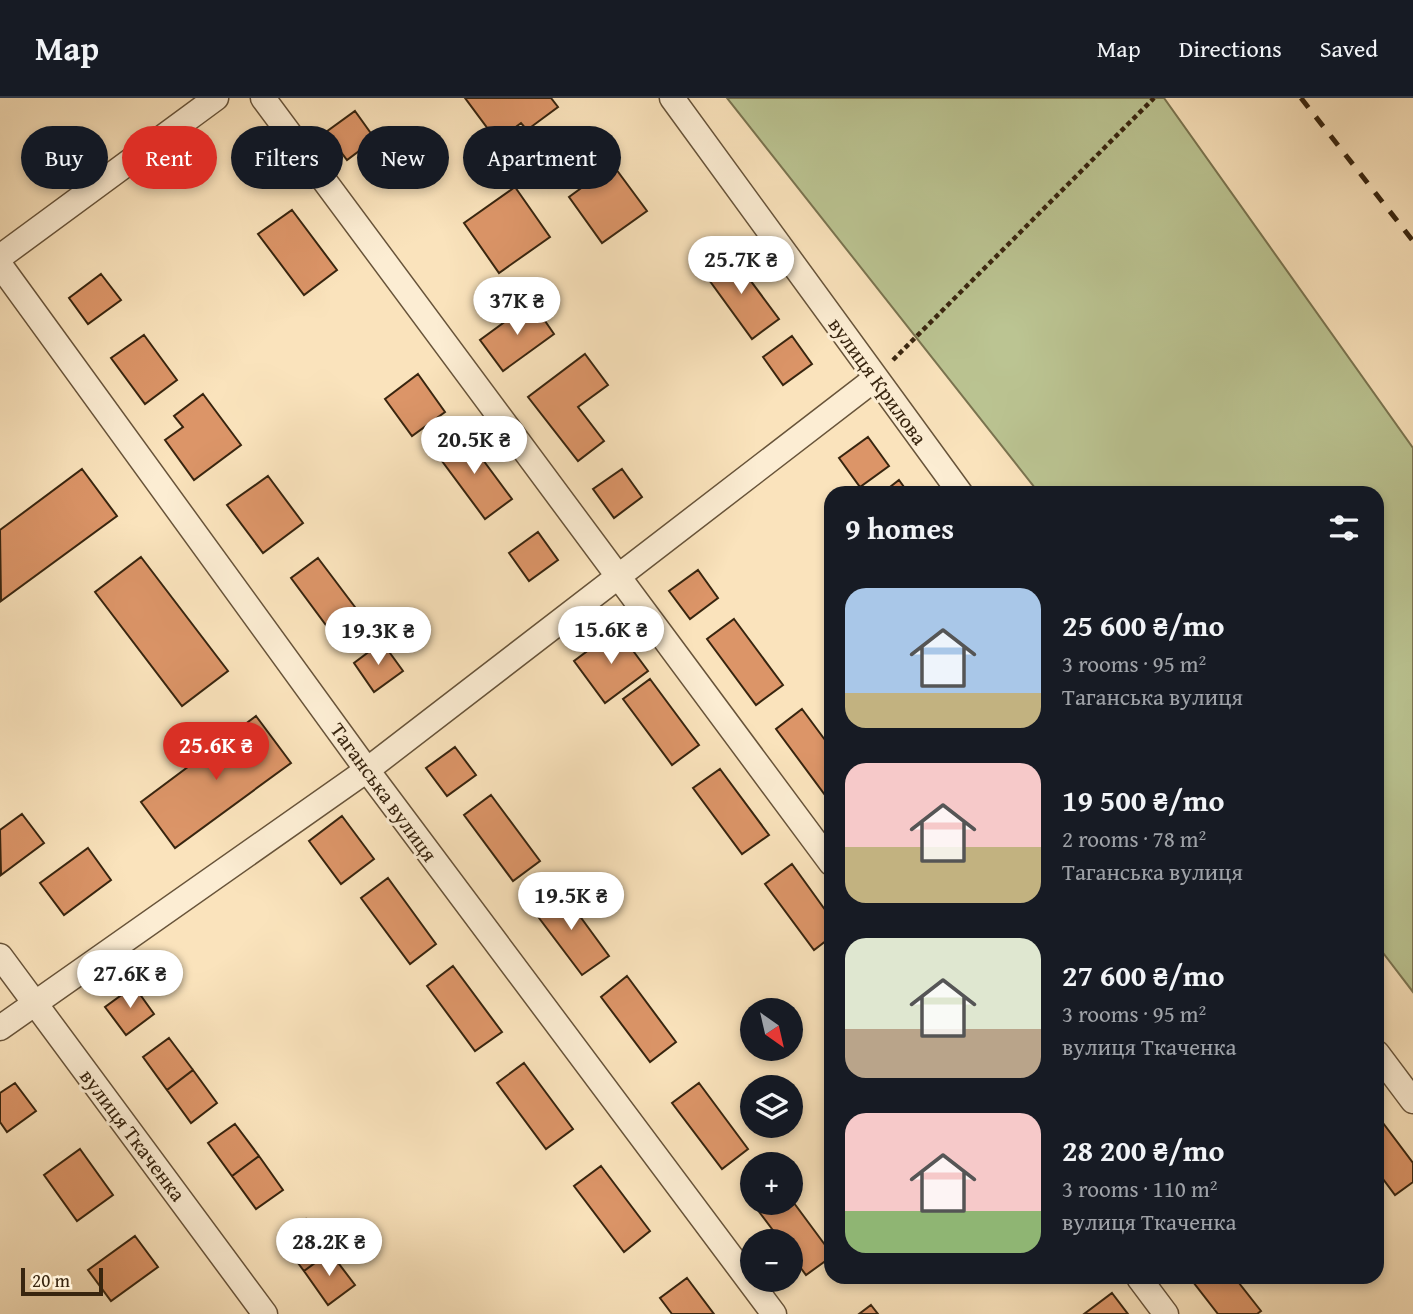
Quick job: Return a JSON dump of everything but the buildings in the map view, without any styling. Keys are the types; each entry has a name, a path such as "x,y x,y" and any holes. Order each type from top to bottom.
{"street":[{"path":"0,257 216,98"},
{"path":"263,98 824,854"},
{"name":"вулиця Крилова","path":"672,98 955,486"},
{"name":"Таганська вулиця","path":"0,265 367,770 774,1314"},
{"path":"0,1028 367,770 876,378"},
{"name":"вулиця Ткаченка","path":"0,956 265,1314"},
{"path":"1384,1062 1413,1101"},
{"path":"1144,1284 1166,1314"}],"path":[{"path":"876,378 1154,98"}],"green space":[{"path":"727,98 1164,98 1413,448 1413,992 1384,954 1384,486 1033,486"}],"railway":[{"path":"1301,98 1413,241"}]}
